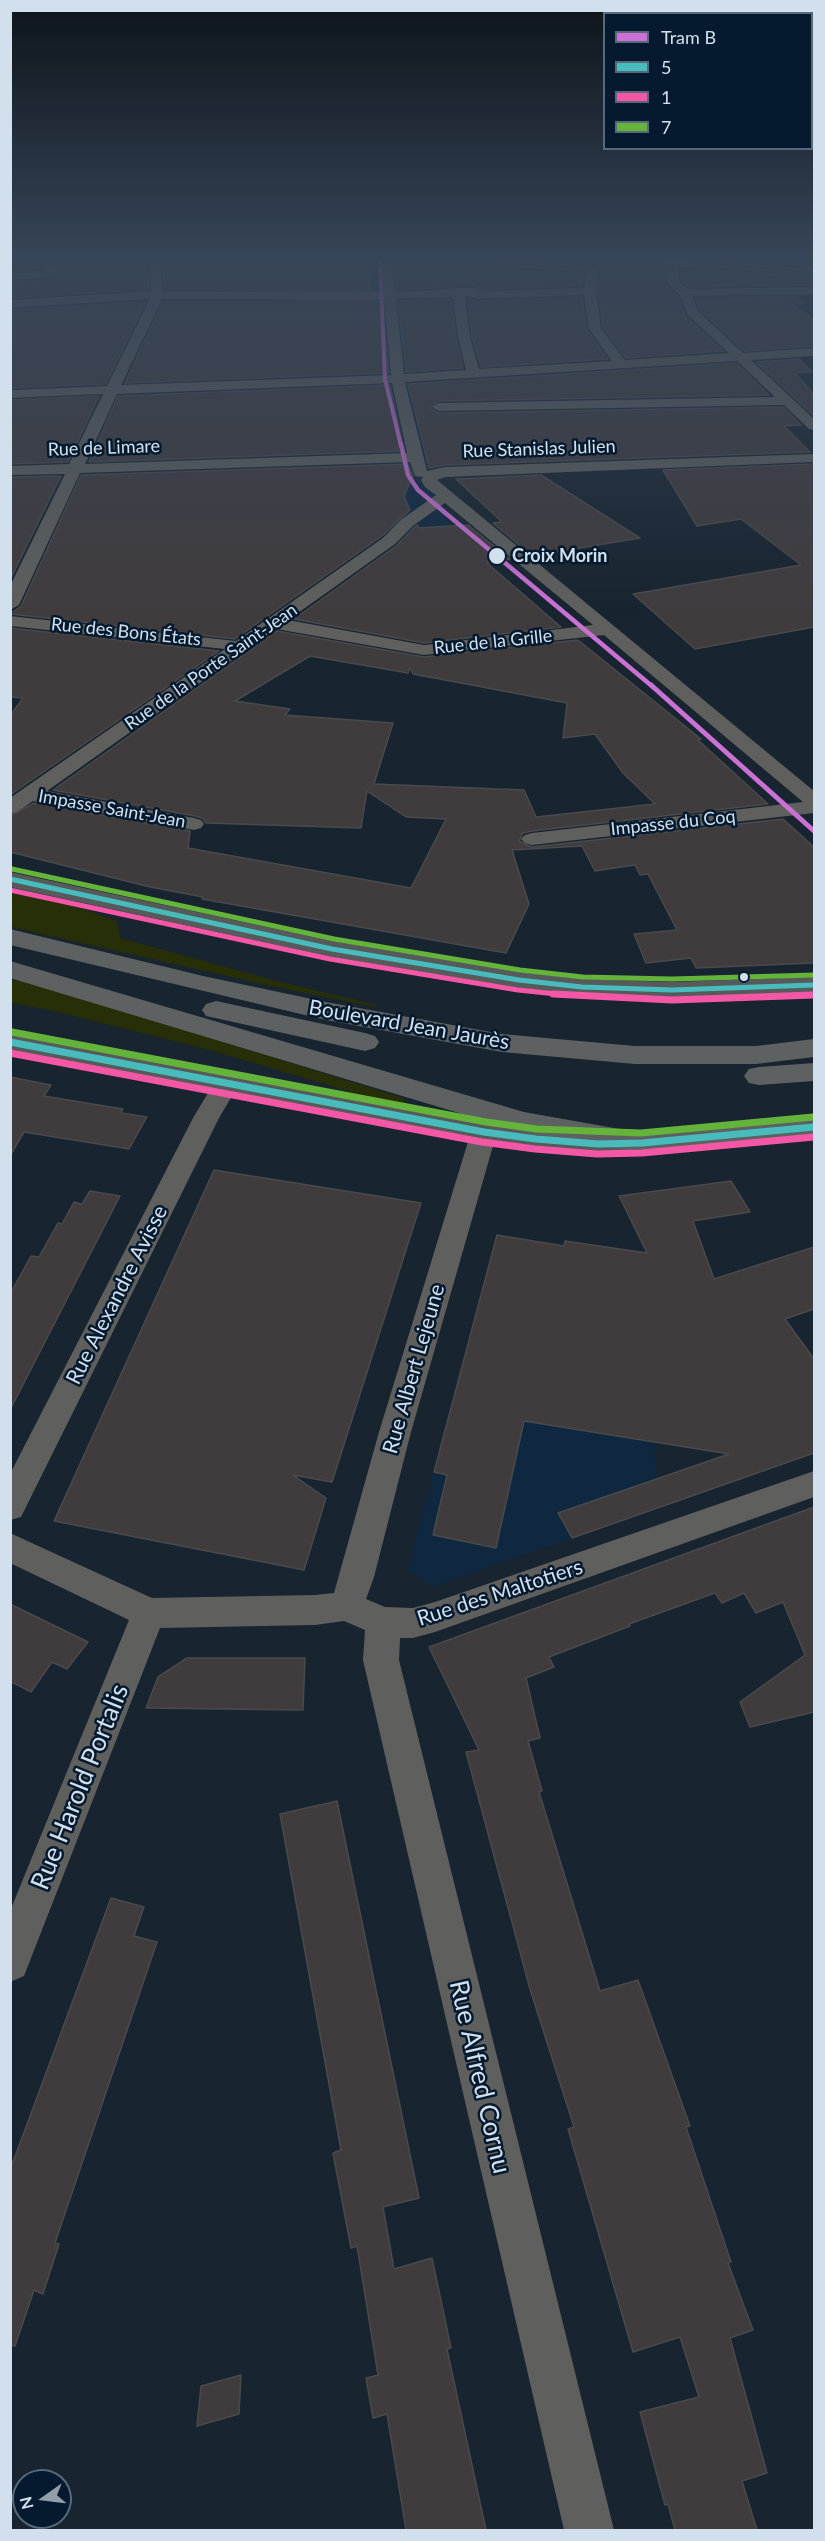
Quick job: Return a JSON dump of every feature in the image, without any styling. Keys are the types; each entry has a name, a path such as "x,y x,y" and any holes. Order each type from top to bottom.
{"main road":[{"path":"10,879 332,949 519,980 582,987 672,990 814,985"},
{"name":"Boulevard Jean Jaurès","path":"10,937 326,1011 502,1043 635,1055 756,1055 814,1048"},
{"name":"Boulevard Jean Jaurès","path":"15,970 188,1004 314,1032 451,1058 519,1068 677,1078 814,1072"},
{"name":"Boulevard Jean Jaurès","path":"15,970 480,1111 522,1122 642,1143"},
{"name":"Boulevard Jean Jaurès","path":"10,1042 484,1132 536,1139 597,1144 642,1143 814,1127"}],"street":[{"path":"10,605 119,376"},
{"path":"10,394 444,376"},
{"path":"759,376 812,420"},
{"path":"398,378 407,408 417,463 430,484 474,516 606,629 814,801"},
{"path":"439,407 787,401"},
{"name":"Rue Stanislas Julien","path":"430,484 431,475 445,472 814,458"},
{"name":"Rue de Limare","path":"10,471 417,463"},
{"name":"Rue de la Porte Saint-Jean","path":"10,808 389,542 408,522 445,496"},
{"name":"Rue des Bons États","path":"10,621 224,643 240,647"},
{"name":"Rue de la Grille","path":"274,623 423,650 606,629"},
{"name":"Impasse Saint-Jean","path":"29,794 194,824"},
{"name":"Impasse du Coq","path":"532,839 814,807"},
{"name":"Rue Alexandre Avisse","path":"10,1507 206,1118 226,1084"},
{"name":"Rue Albert Lejeune","path":"365,1614 357,1576 394,1432 484,1132"},
{"name":"Rue des Maltotiers","path":"10,1547 149,1613 315,1610 365,1614 413,1623 814,1484"},
{"name":"Rue Harold Portalis","path":"10,1962 149,1613"},
{"name":"Rue Alfred Cornu","path":"365,1614 381,1660 589,2530"}],"shaded area":[{"path":"363,376 414,376 410,380 427,454 451,530 408,533 370,527 374,468"},
{"path":"467,1355 643,1357 661,1507 432,1587 408,1570 457,1384"}],"green space":[{"path":"10,893 78,907 117,921 120,938 273,980 377,1005 375,1007 271,986 11,927"},
{"path":"11,979 46,987 403,1098 406,1103 399,1105 388,1103 210,1050 49,1010 11,1003"}],"building":[{"path":"10,376 110,376 106,384 10,388"},
{"path":"128,376 321,376 125,383"},
{"path":"540,376 749,376 769,395 439,401 430,408 439,413 783,407 801,425 784,426 810,452 445,465 429,468 408,384"},
{"path":"771,376 797,376 814,395 814,416"},
{"path":"390,385 404,451 89,462 118,396"},
{"path":"99,396 68,462 10,464 10,400"},
{"path":"408,464 413,476 404,496 410,510 382,536 235,639 10,614 21,606 81,475"},
{"path":"814,464 814,627 695,649 633,594 801,565 741,519 697,526 663,470"},
{"path":"541,475 640,538 532,556 493,523 502,522 456,479"},
{"path":"61,476 10,580 10,477"},
{"path":"417,525 419,528 468,525 510,559 487,563 561,627 424,643 294,619 396,546"},
{"path":"10,628 219,651 10,795 10,716 23,698 10,697"},
{"path":"277,631 424,657 578,640 701,739 698,740 768,804 532,831 523,833 519,841 532,847 783,819 814,847 814,963 696,968 691,958 646,963 634,934 677,930 648,874 640,875 635,865 595,871 582,846 512,850 529,904 506,953 202,899 203,897 150,887 10,852 10,816 34,803 190,831 188,848 411,888 446,819 406,817 367,791 361,828 206,823 202,818 195,816 53,790","holes":["310,656 408,673 410,667 413,674 567,703 563,738 595,734 623,773 655,804 536,817 524,790 374,784 393,723 285,715 290,709 235,701"]},
{"path":"10,1077 51,1085 44,1096 123,1109 121,1113 147,1117 129,1149 24,1132 10,1156"},
{"path":"214,1170 421,1203 332,1482 293,1475 326,1498 304,1570 54,1521"},
{"path":"731,1181 750,1212 693,1221 714,1279 814,1247 814,1309 785,1319 814,1359 814,1453 572,1538 558,1513 729,1454 524,1421 496,1548 433,1535 447,1475 434,1472 497,1235 564,1246 565,1241 647,1253 619,1196"},
{"path":"90,1191 120,1196 10,1410 10,1294 31,1256 39,1257 58,1223 62,1224 74,1202 82,1204"},
{"path":"814,1507 814,1712 750,1727 740,1702 805,1655 783,1602 756,1613 744,1593 722,1603 715,1593 629,1624 630,1626 549,1657 554,1667 526,1678 540,1738 528,1741 542,1791 539,1792 600,1991 638,1980 690,2126 686,2127 731,2262 728,2263 753,2330 730,2338 767,2473 742,2481 757,2530 675,2530 668,2504 665,2505 640,2412 699,2397 680,2337 633,2352 568,2129 574,2127 530,1989 466,1752 479,1750 429,1647"},
{"path":"10,1604 88,1642 67,1669 52,1662 31,1692 10,1681"},
{"path":"187,1658 305,1658 303,1710 146,1708 158,1677"},
{"path":"337,1801 419,2198 383,2207 394,2269 432,2258 451,2348 447,2349 486,2530 406,2530 387,2414 373,2418 366,2378 378,2375 357,2246 351,2248 333,2153 341,2150 280,1814"},
{"path":"111,1898 144,1907 134,1936 157,1942 55,2243 59,2244 43,2294 34,2290 15,2346 10,2345 10,2170"},
{"path":"241,2375 239,2414 197,2426 201,2386"}],"tram line":[{"name":"B","path":"385,376 408,475 418,490 665,697 814,831"}],"transit line":[{"name":"7","path":"12,869 334,939 520,970 583,977 672,979 814,975"},
{"name":"5","path":"10,879 332,949 519,980 582,987 672,990 814,985"},
{"name":"1","path":"10,890 330,959 518,990 582,997 672,1000 814,995"},
{"name":"7","path":"12,1032 486,1122 537,1129 641,1133 813,1117"},
{"name":"5","path":"10,1042 484,1132 536,1139 598,1144 642,1143 814,1127"},
{"name":"1","path":"10,1053 482,1142 535,1149 597,1154 642,1153 814,1137"}],"place":[{"name":"Croix Morin","path":"497,556"}]}
